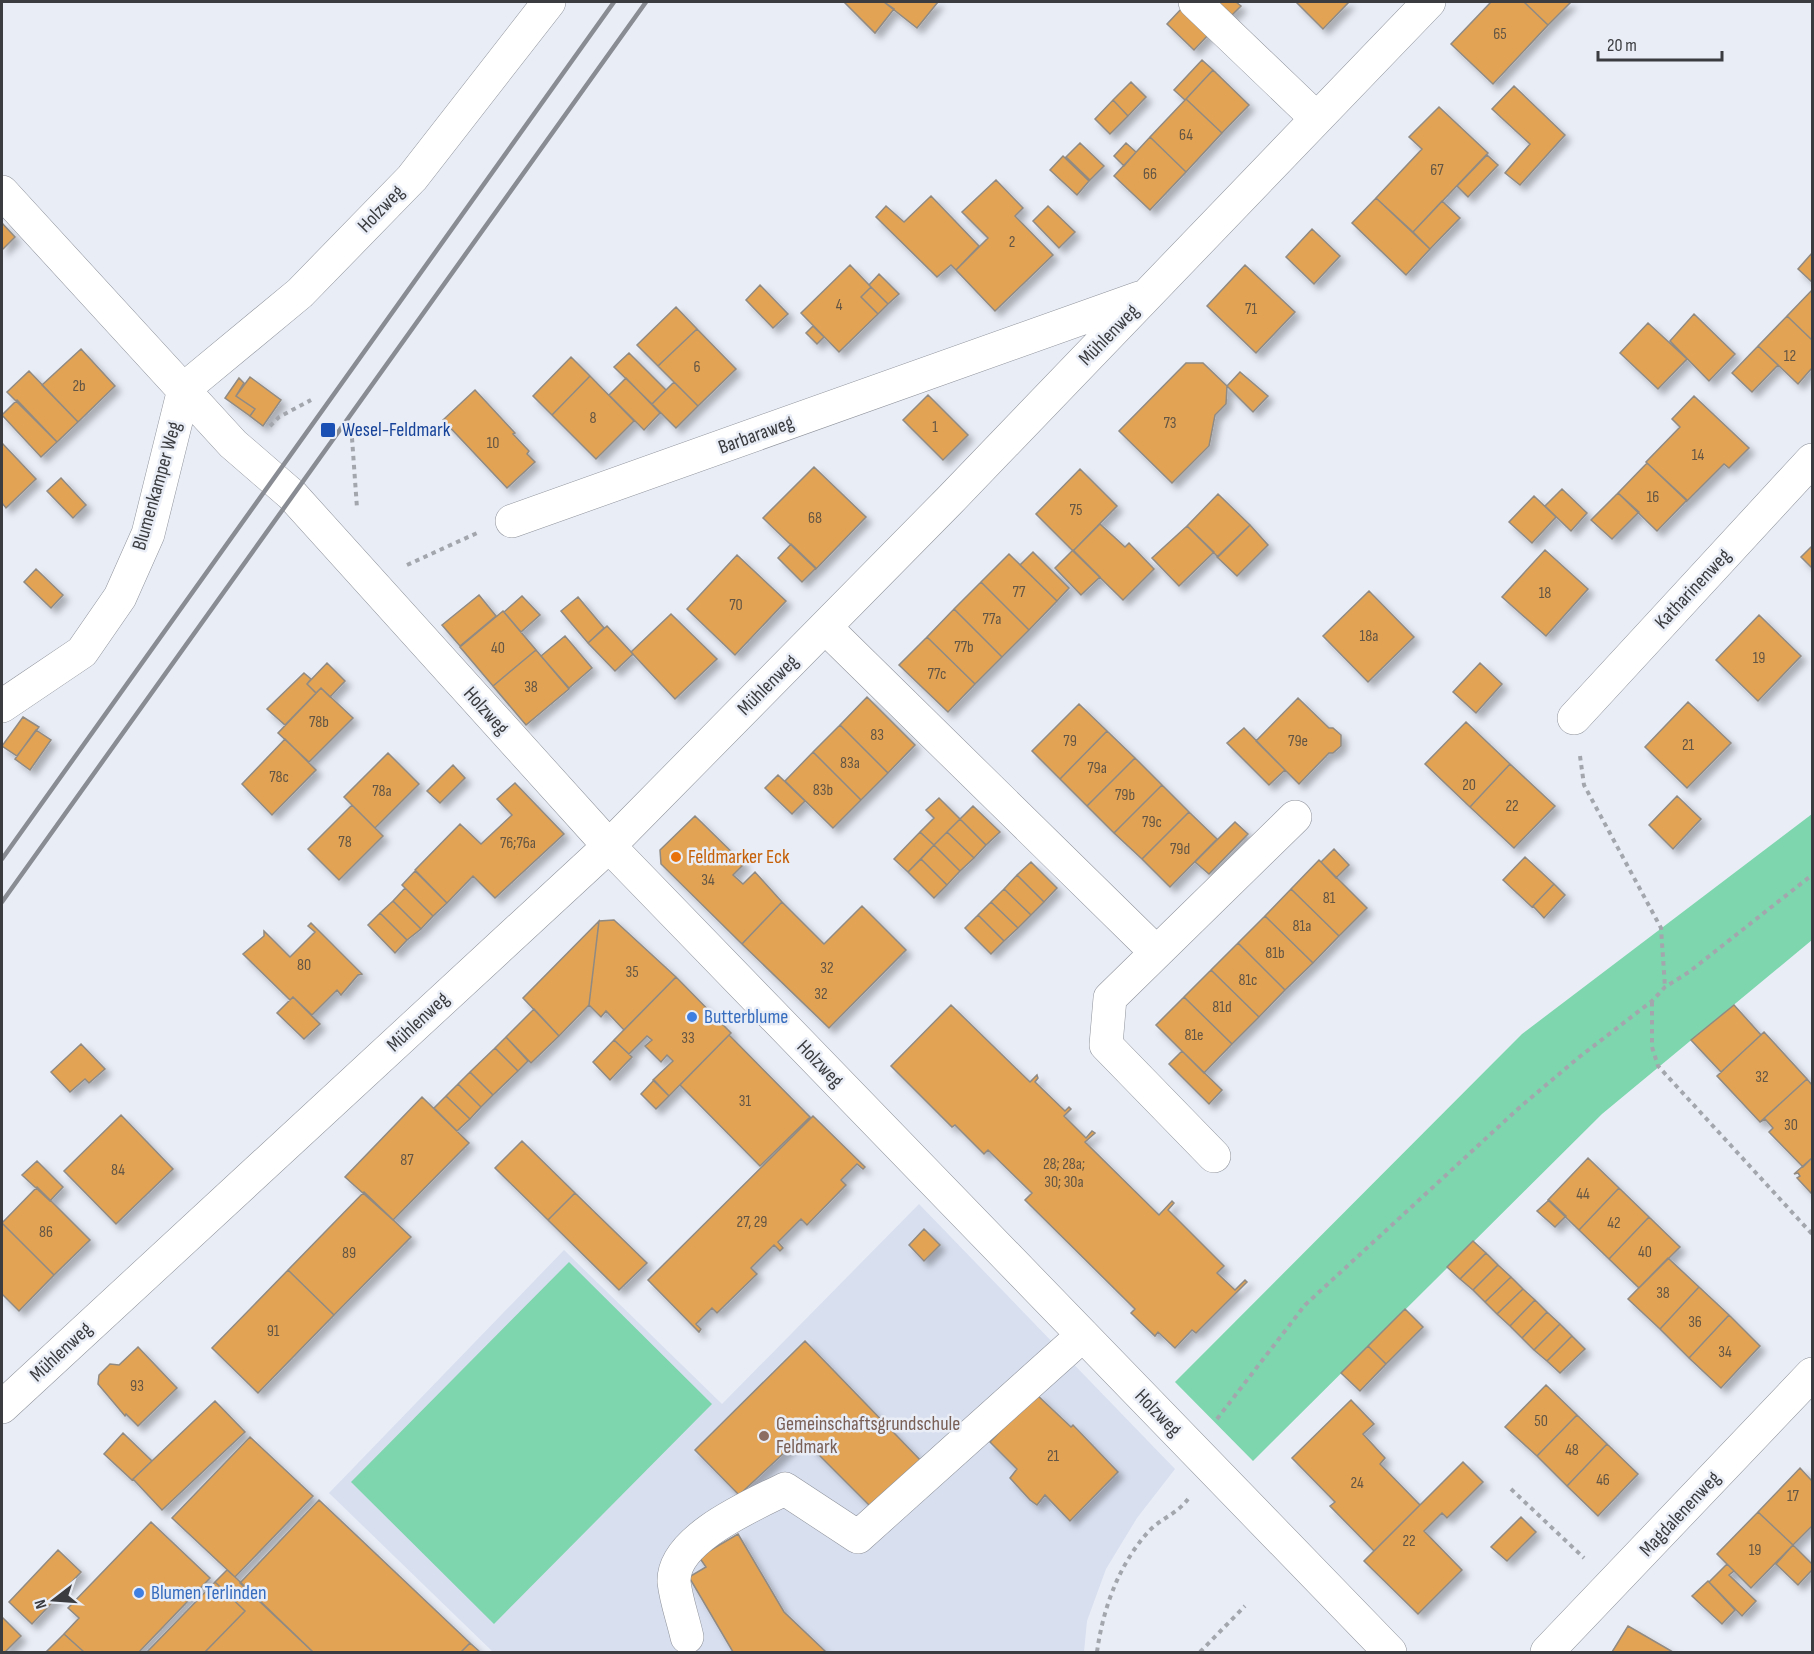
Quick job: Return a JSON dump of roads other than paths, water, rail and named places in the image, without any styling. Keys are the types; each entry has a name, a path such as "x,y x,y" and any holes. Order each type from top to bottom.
{"street":[{"name":"Holzweg","path":"184,389 300,293 412,178 549,2"},
{"path":"1195,2 1315,117"},
{"name":"Mühlenweg","path":"2,1407 609,846 825,627 1147,295 1315,117 1429,2"},
{"name":"Holzweg","path":"2,192 233,444 292,495 369,583 609,846 1390,1653"},
{"name":"Barbaraweg","path":"512,521 1147,295"},
{"name":"Blumenkamper Weg","path":"2,706 82,652 120,597 148,534 184,389"},
{"name":"Katharinenweg","path":"1574,718 1812,460"},
{"path":"825,627 1155,951"},
{"path":"1214,1155 1106,1045 1110,998 1155,951 1295,817"},
{"path":"687,1637 674,1580 681,1560 697,1539 739,1511 785,1489 858,1537 1083,1335"},
{"name":"Magdalenenweg","path":"1547,1653 1812,1374"}],"railway":[{"path":"2,859 614,2"},
{"path":"2,902 646,2"}],"place":[{"name":"Wesel-Feldmark","path":"328,430"},
{"name":"Feldmarker Eck","path":"676,857"},
{"name":"Butterblume","path":"692,1017"},
{"name":"Gemeinschaftsgrundschule Feldmark","path":"764,1436"},
{"name":"Blumen Terlinden","path":"139,1593"}]}
